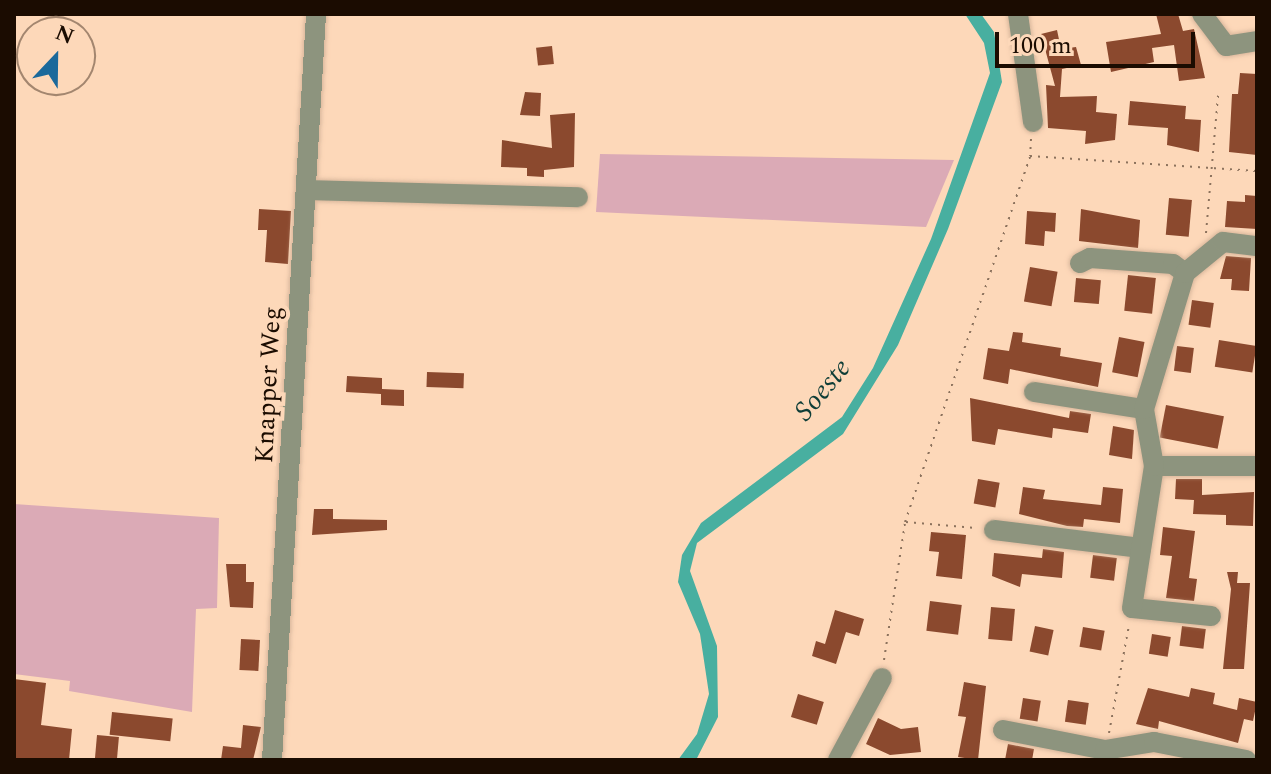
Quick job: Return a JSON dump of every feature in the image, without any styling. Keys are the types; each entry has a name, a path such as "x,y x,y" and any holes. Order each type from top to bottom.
{"street":[{"name":"Knapper Weg","path":"272,760 316,14"},
{"path":"1018,14 1033,122"},
{"path":"1202,14 1226,46 1257,41"},
{"path":"306,190 578,197"},
{"path":"1211,616 1132,608 1154,466 1144,409 1185,273 1223,242 1257,246"},
{"path":"1080,263 1090,258 1173,264 1185,273"},
{"path":"1034,392 1144,409"},
{"path":"1154,466 1257,466"},
{"path":"994,530 1141,548"},
{"path":"838,760 882,678"},
{"path":"1003,730 1104,755 1154,742 1246,760"}],"path":[{"path":"1203,258 1218,96"},
{"path":"882,678 905,522 1030,156 1033,122"},
{"path":"1030,156 1257,171"},
{"path":"905,522 994,530"},
{"path":"1104,755 1132,608"}],"shaded area":[{"path":"600,154 954,160 926,227 596,212"},
{"path":"14,504 219,518 217,608 196,609 192,712 69,691 70,681 14,674"}],"water":[{"path":"965,14 981,14 994,32 1002,82 948,229 898,345 843,434 697,543 690,571 717,646 718,717 696,760 678,760 697,734 709,694 700,634 678,582 682,555 701,523 842,417 873,368 931,239 990,73 984,43"}],"building":[{"path":"1156,14 1178,14 1183,31 1194,29 1205,78 1179,81 1174,45 1152,48 1154,62 1111,72 1106,42 1161,34"},
{"path":"1057,30 1061,49 1076,47 1081,65 1062,69 1060,97 1097,96 1096,112 1117,114 1115,140 1085,144 1086,131 1048,128 1046,85 1055,86 1041,34"},
{"path":"552,46 554,64 538,66 536,48"},
{"path":"1240,73 1257,74 1257,155 1229,152 1232,94 1238,94"},
{"path":"525,92 541,93 540,116 520,115"},
{"path":"1130,101 1186,106 1185,119 1201,120 1199,152 1167,145 1168,128 1128,125"},
{"path":"575,113 574,167 544,170 544,177 527,176 527,168 501,167 502,140 552,148 550,115"},
{"path":"1245,195 1257,196 1257,229 1225,227 1227,201 1245,202"},
{"path":"1169,198 1192,200 1189,237 1166,235"},
{"path":"259,209 291,211 288,264 265,262 267,230 258,230"},
{"path":"1081,209 1140,220 1138,248 1079,241"},
{"path":"1027,211 1056,213 1055,232 1045,231 1044,246 1025,244"},
{"path":"1226,256 1251,258 1249,291 1231,290 1232,279 1220,279"},
{"path":"1030,267 1058,272 1051,306 1024,301"},
{"path":"1128,275 1156,278 1152,314 1124,311"},
{"path":"1076,278 1101,280 1099,304 1074,302"},
{"path":"1192,300 1214,303 1210,328 1189,325"},
{"path":"1013,332 1023,333 1022,342 1061,348 1060,356 1102,363 1098,387 1010,369 1008,384 983,379 988,348 1009,351"},
{"path":"1119,337 1145,342 1138,377 1112,372"},
{"path":"1219,340 1257,346 1252,373 1215,367"},
{"path":"1177,346 1194,348 1191,373 1174,371"},
{"path":"427,372 464,373 463,388 426,387"},
{"path":"347,376 382,378 382,389 404,390 404,406 381,405 381,394 346,392"},
{"path":"970,398 1069,418 1070,411 1091,414 1088,433 1053,428 1052,438 998,429 995,445 972,441"},
{"path":"1166,405 1224,416 1218,449 1160,437"},
{"path":"1113,426 1134,430 1132,459 1109,455"},
{"path":"978,479 1000,483 995,507 974,504"},
{"path":"1176,479 1202,479 1202,495 1254,492 1253,526 1226,525 1226,515 1193,514 1194,500 1175,499"},
{"path":"1023,487 1045,490 1043,499 1101,505 1103,487 1123,489 1120,523 1084,519 1083,527 1067,526 1019,514"},
{"path":"314,509 333,509 333,519 387,520 387,530 312,535"},
{"path":"1163,527 1195,531 1189,578 1197,579 1194,601 1166,598 1172,556 1160,555"},
{"path":"931,532 966,535 962,579 936,576 939,552 929,551"},
{"path":"1043,549 1064,552 1062,578 1022,574 1020,587 992,576 994,553 1042,558"},
{"path":"1093,555 1117,558 1114,581 1090,578"},
{"path":"226,564 246,564 246,582 254,582 253,608 230,607"},
{"path":"1227,572 1238,572 1237,583 1250,583 1244,669 1223,669 1231,589"},
{"path":"930,601 962,605 958,635 926,631"},
{"path":"991,607 1015,609 1012,641 988,639"},
{"path":"835,610 864,619 859,636 846,632 836,664 812,656 816,641 825,644"},
{"path":"1035,626 1054,630 1048,655 1030,651"},
{"path":"1182,626 1206,629 1203,649 1180,646"},
{"path":"1083,627 1105,631 1101,651 1080,647"},
{"path":"1152,634 1171,637 1168,657 1149,654"},
{"path":"241,639 260,640 258,671 239,670"},
{"path":"14,679 46,683 41,725 72,729 69,760 14,760"},
{"path":"964,682 986,686 978,760 958,757 966,717 958,716"},
{"path":"1148,688 1189,697 1191,688 1215,693 1213,704 1237,710 1239,698 1257,702 1253,721 1244,719 1238,743 1159,721 1158,729 1136,724"},
{"path":"798,694 824,702 817,725 791,717"},
{"path":"1023,698 1041,701 1037,722 1020,719"},
{"path":"1068,700 1089,703 1086,725 1065,722"},
{"path":"112,712 173,718 170,741 110,735"},
{"path":"878,718 901,729 918,727 921,752 890,755 866,744"},
{"path":"243,725 261,727 253,760 221,760 223,746 241,748"},
{"path":"97,735 119,737 117,760 95,760"},
{"path":"1008,744 1034,749 1032,760 1005,760"}],"water label":[{"name":"Soeste","path":"823,390"}]}
